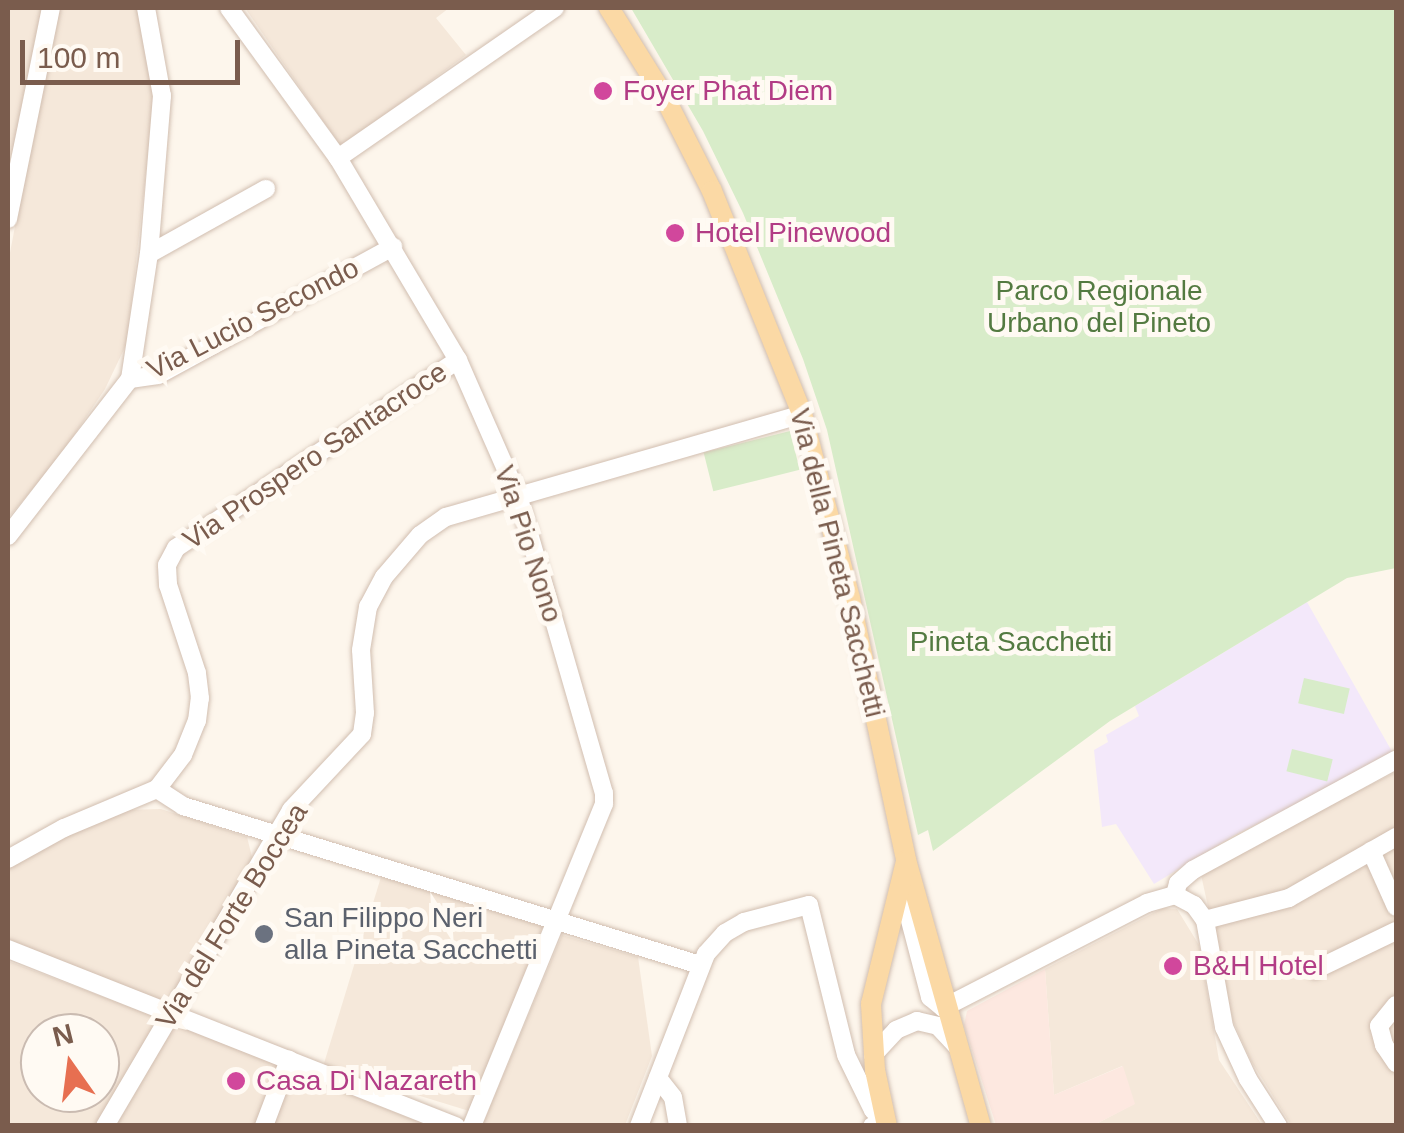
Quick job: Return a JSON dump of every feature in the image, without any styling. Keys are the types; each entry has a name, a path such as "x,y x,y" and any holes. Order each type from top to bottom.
{"main road":[{"name":"Via della Pineta Sacchetti","path":"609,8 664,98 712,191 802,414 854,614 906,860 981,1126"},
{"path":"882,1124 872,995 902,890 906,860"}],"street":[{"path":"8,220 51,8"},
{"path":"130,378 149,254 162,86 146,8"},
{"name":"Via Pio Nono","path":"230,8 338,158 458,360 519,499 604,792 604,804 472,1126"},
{"path":"338,158 554,8"},
{"path":"149,254 266,189"},
{"name":"Via Lucio Secondo","path":"8,536 130,378 158,374 393,247"},
{"name":"Via Prospero Santacroce","path":"157,789 191,740 200,698 197,673 169,592 166,566 172,553 458,360"},
{"name":"Via del Forte Boccea","path":"105,1126 291,810 362,734 366,714 361,639 368,606 384,577 435,522 802,414"},
{"path":"1175,895 1178,883 1193,870 1396,760"},
{"path":"8,859 64,828 157,789 183,806 700,965"},
{"path":"1206,920 1289,898 1396,837"},
{"path":"1371,851 1396,907"},
{"path":"902,890 931,1000 936,1006 948,1007 1147,904 1175,895 1194,905 1206,920 1224,1027 1248,1079 1278,1126"},
{"path":"639,1126 700,965 716,942 737,926 809,905 846,1055 882,1124"},
{"path":"1315,970 1396,930"},
{"path":"8,950 456,1126"},
{"path":"1396,1005 1379,1026 1384,1045 1396,1062"},
{"path":"874,1055 896,1030 917,1021 938,1026 960,1050"},
{"path":"264,1126 289,1060"},
{"path":"658,1078 673,1097 678,1126"}],"shaded area":[{"path":"8,8 43,8 8,194"},
{"path":"57,8 137,8 154,100 127,343 105,389 58,459 8,518 8,263"},
{"path":"245,8 449,8 436,18 466,55 341,147"},
{"path":"1307,602 1394,755 1235,835 1154,884 1116,824 1102,827 1094,750 1108,742 1106,735 1139,716 1135,706"},
{"path":"1396,772 1396,1125 1291,1125 1251,1061 1233,1021 1200,870"},
{"path":"161,809 247,837 253,861 168,1005 8,939 8,869 66,834 125,810"},
{"path":"381,877 543,926 485,1116 323,1066"},
{"path":"1163,908 1177,909 1199,945 1219,1060 1262,1125 1094,1125 1134,1104 1122,1066 1054,1095 1045,969"},
{"path":"562,935 638,957 652,1056 625,1125 482,1126"},
{"path":"8,961 159,1018 120,1085 120,1013 20,1013 20,1113 104,1113 97,1125 8,1125"},
{"path":"1045,969 1054,1095 1123,1066 1135,1104 1094,1125 996,1125 964,1025 967,1011"},
{"path":"175,1025 279,1065 255,1125 116,1126"},
{"path":"293,1072 427,1125 272,1126"}],"green space":[{"name":"Parco Regionale Urbano del Pineto","path":"631,8 1396,8 1396,568 1347,578 1110,721 933,851 928,830 918,835 827,430 803,359 743,213 703,131"},
{"path":"790,431 800,470 713,491 704,453"},
{"path":"1304,678 1350,689 1344,714 1298,703"},
{"path":"1292,749 1333,759 1327,781 1286,771"}],"place":[{"name":"Foyer Phat Diem","path":"603,91"},
{"name":"Hotel Pinewood","path":"675,233"},
{"name":"San Filippo Neri alla Pineta Sacchetti","path":"264,934"},
{"name":"B&H Hotel","path":"1173,966"},
{"name":"Casa Di Nazareth","path":"236,1081"}],"park label":[{"name":"Pineta Sacchetti","path":"1011,642"}]}
